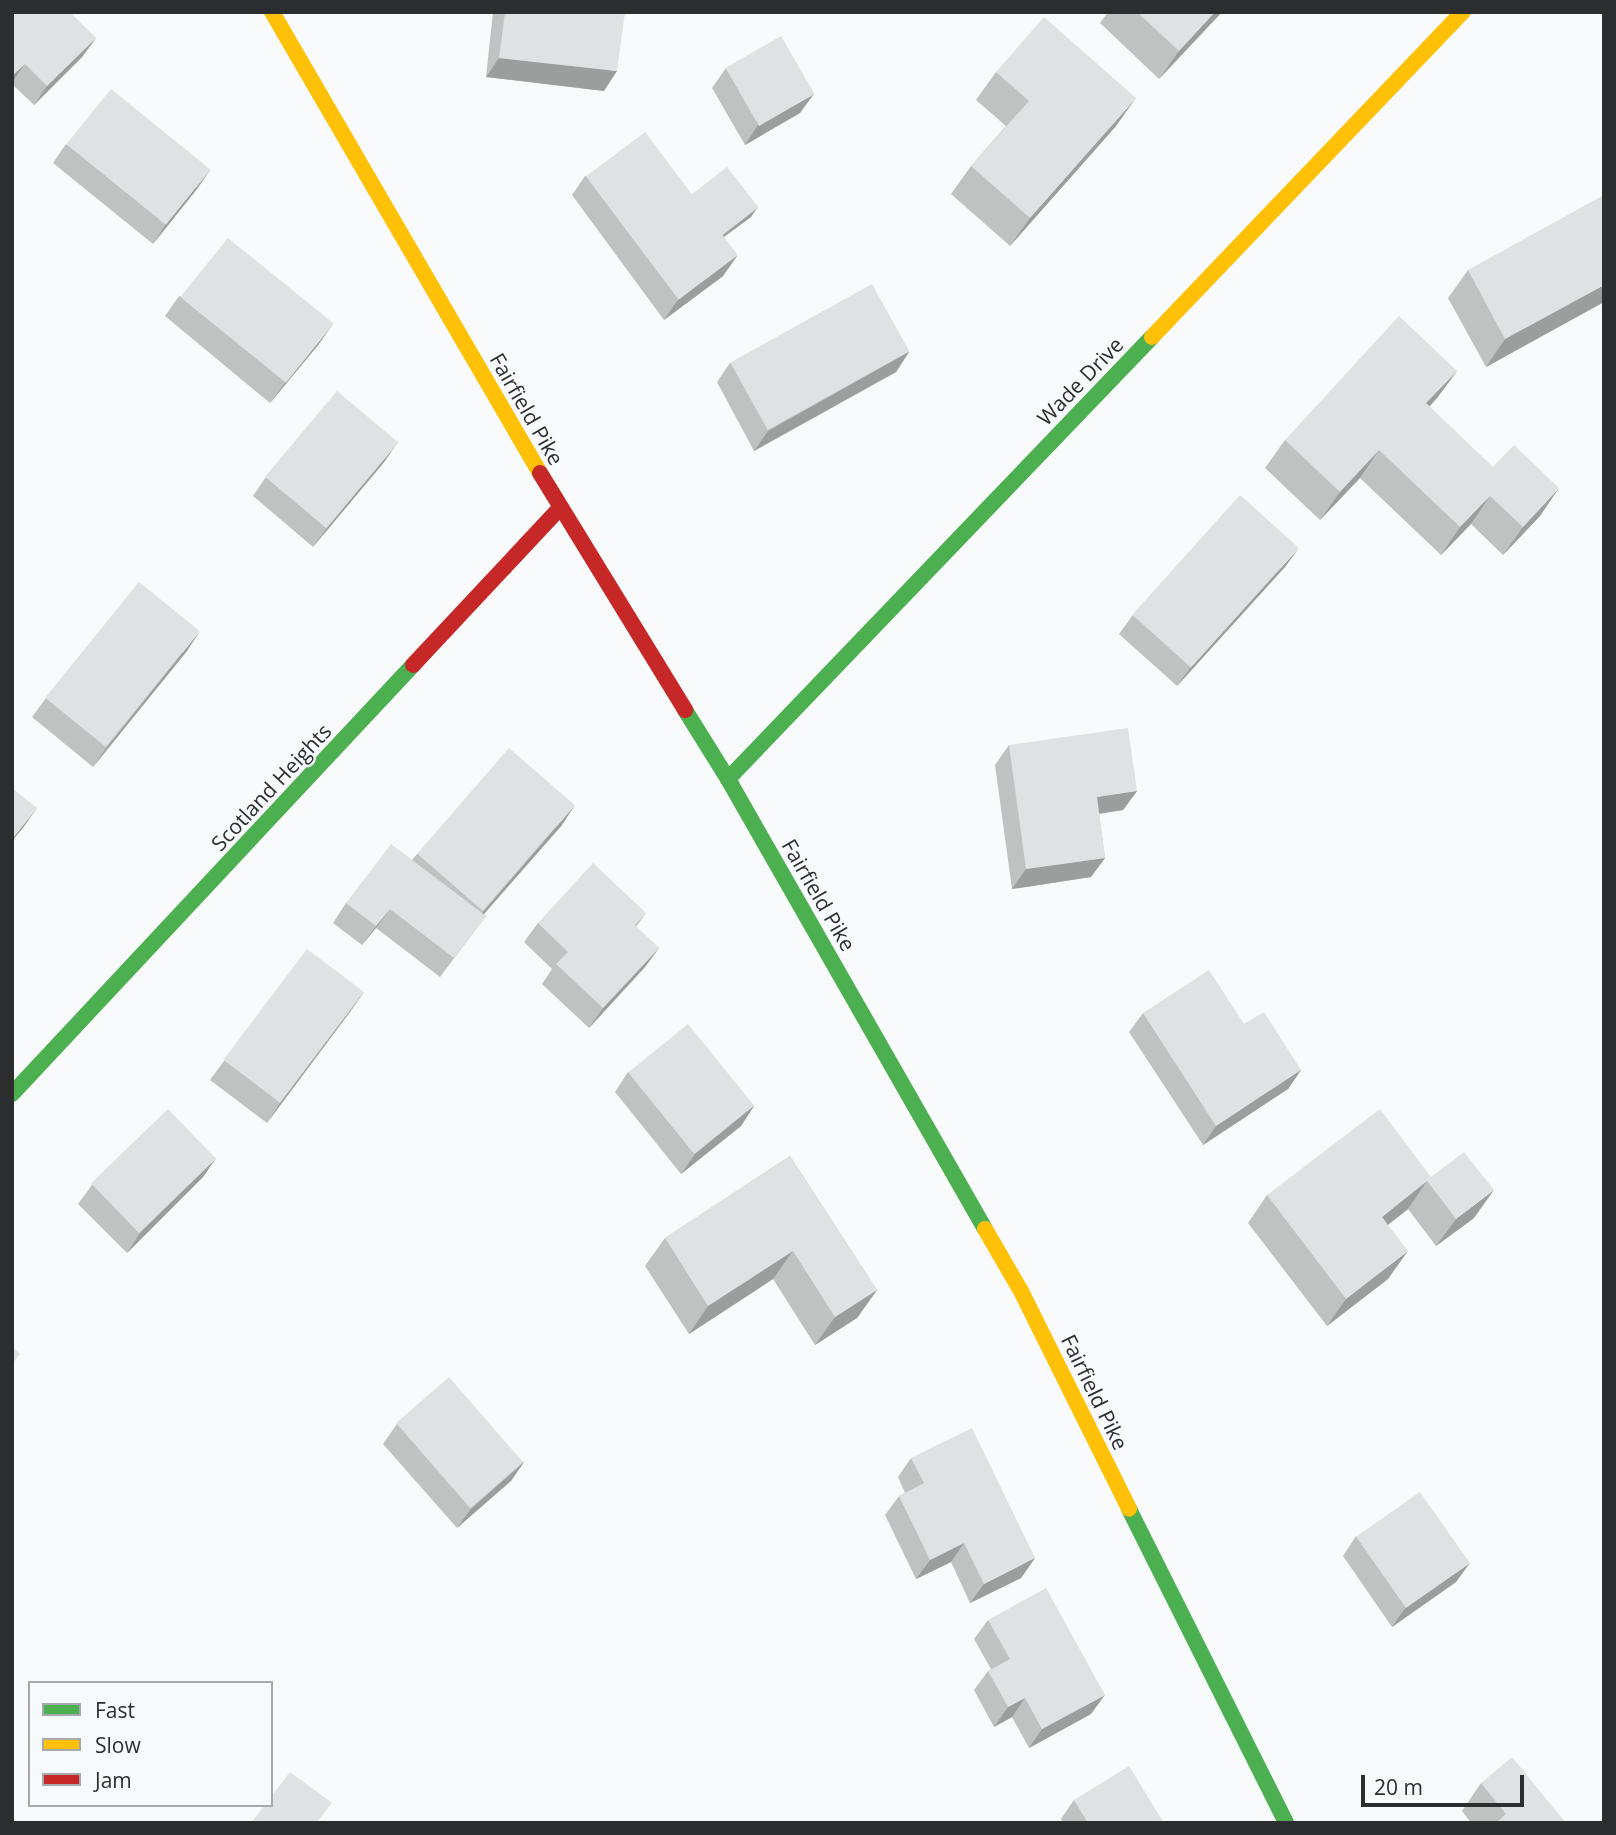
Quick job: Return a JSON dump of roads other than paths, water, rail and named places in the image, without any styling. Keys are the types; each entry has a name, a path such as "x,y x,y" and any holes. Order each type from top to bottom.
{"street":[{"name":"Fairfield Pike","path":"272,12 560,508 729,779 1021,1291 1286,1823"},
{"name":"Wade Drive","path":"729,779 1463,12"},
{"name":"Scotland Heights","path":"12,1094 560,508"}]}
